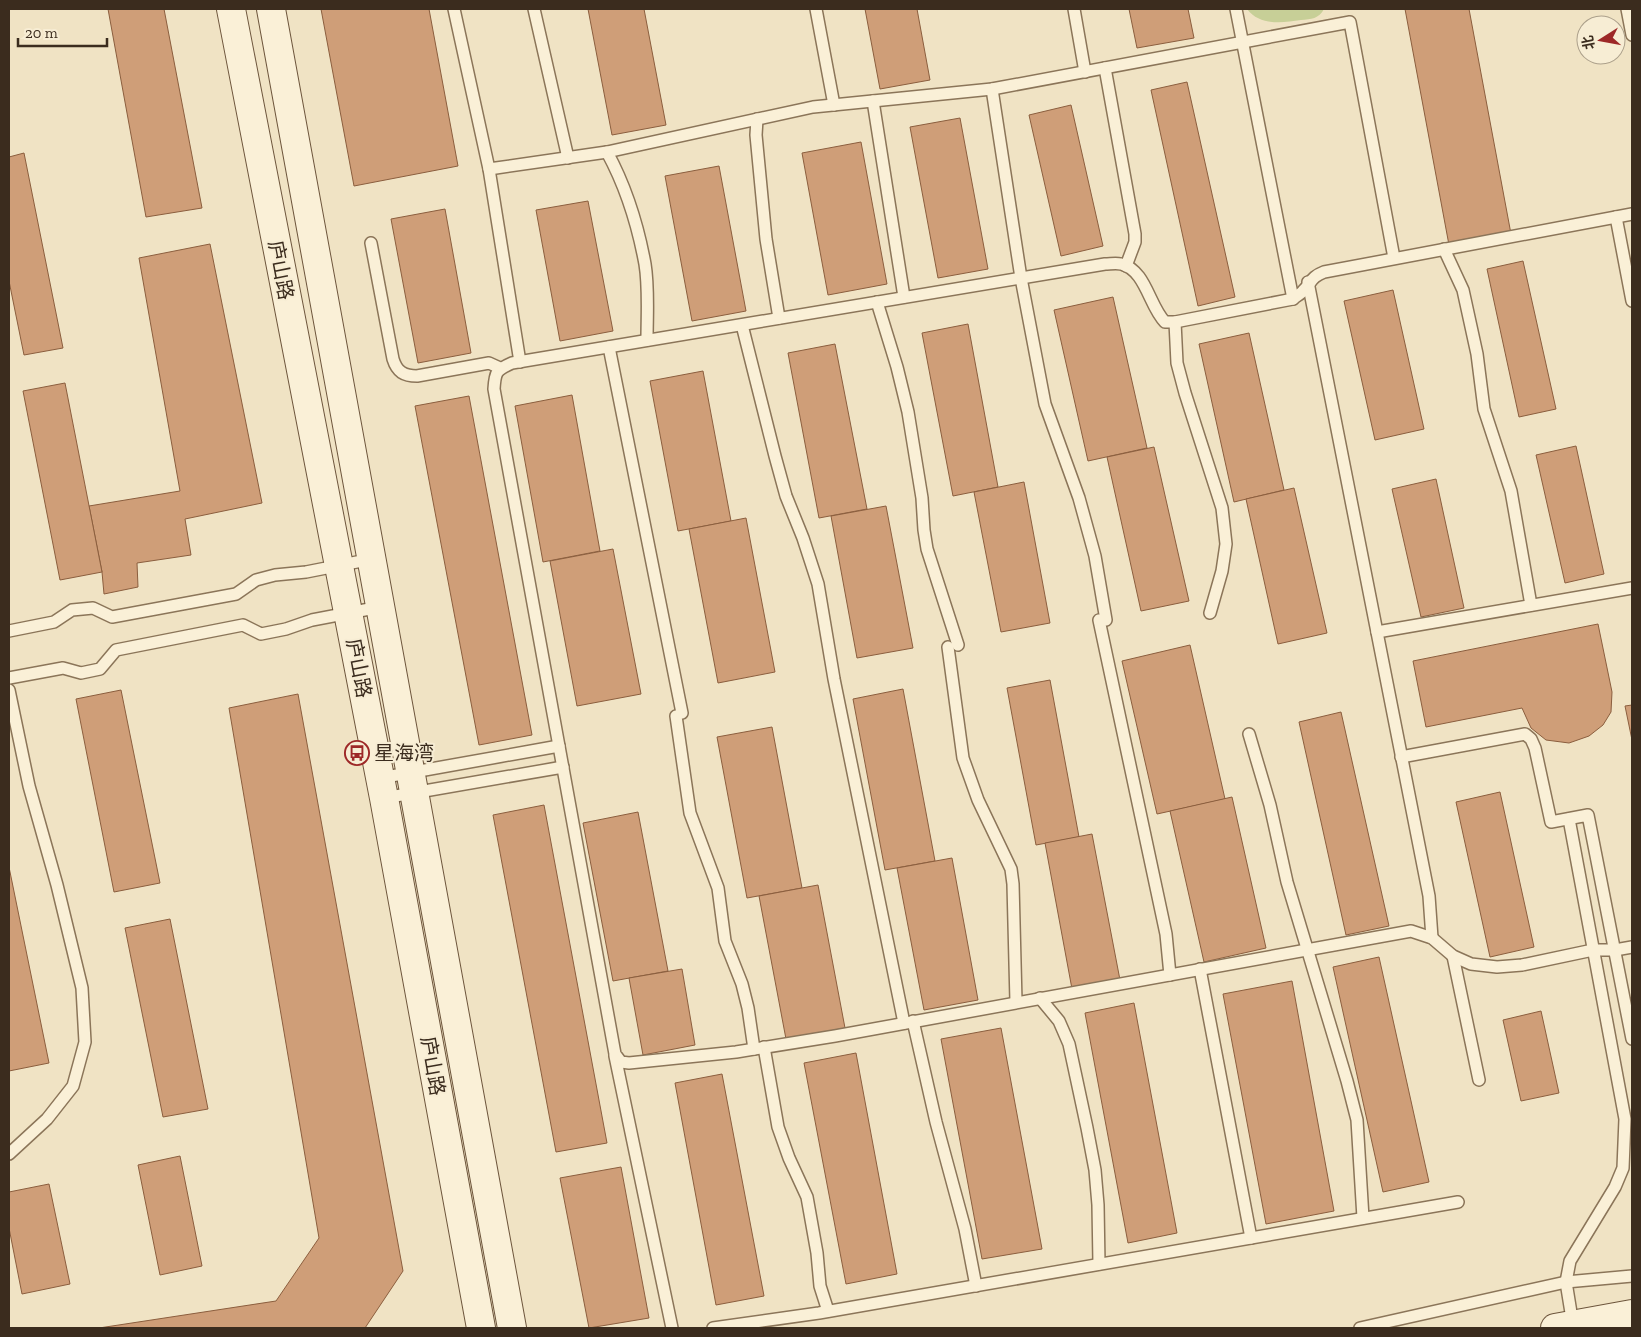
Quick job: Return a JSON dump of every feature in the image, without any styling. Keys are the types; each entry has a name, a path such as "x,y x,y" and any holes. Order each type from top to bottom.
{"street":[{"name":"庐山路","path":"231,9 382,788 481,1328"},
{"name":"庐山路","path":"272,9 512,1328"},
{"path":"1567,1327 1632,1314"}],"lane":[{"path":"454,9 489,170 520,362"},
{"path":"534,9 568,158"},
{"path":"816,9 834,105"},
{"path":"1074,9 1085,72"},
{"path":"1236,9 1293,299"},
{"path":"1627,9 1632,35"},
{"path":"489,170 607,152 813,107 992,89 1350,22 1394,258"},
{"path":"1105,68 1135,234 1126,266"},
{"path":"992,89 1021,278 1045,404 1079,498 1095,556 1102,620 1166,934 1170,975"},
{"path":"873,101 904,297"},
{"path":"757,120 756,135 766,239 779,318"},
{"path":"607,152 618,173 645,264 648,340"},
{"path":"672,1328 615,1054 494,389 495,376 500,368 512,363 1105,264 1120,263 1130,268 1140,278 1159,315 1166,322 1175,322 1293,299 1303,292 1308,282 1324,272 1632,214"},
{"path":"1616,216 1632,301"},
{"path":"371,242 393,359 395,367 401,373 408,376 417,376 489,363 500,368"},
{"path":"1444,249 1463,290 1477,354 1484,409 1511,491 1530,605"},
{"path":"1308,282 1429,896 1432,938"},
{"path":"877,302 897,367 908,412 922,498 927,550 953,646 963,758 978,800 1010,869 1013,884 1016,1002"},
{"path":"1175,322 1178,363 1185,393 1222,508 1226,544 1222,571 1210,613"},
{"path":"742,325 786,496 804,538 818,584 836,689 909,1022 965,1229 976,1286"},
{"path":"609,347 679,715 690,813 718,888 725,941 742,984 778,1127 789,1158 808,1197 820,1286 828,1311"},
{"path":"9,631 54,622 72,610 93,608 112,617 236,594 256,580 274,574 306,572 372,559"},
{"path":"1377,632 1632,588"},
{"path":"9,678 63,668 81,673 100,669 116,650 243,625 261,634 286,630 312,620 380,606"},
{"path":"9,690 29,786 58,885 82,988 85,1042 73,1086 47,1119 9,1154"},
{"path":"1249,734 1270,805 1288,882 1357,1120 1363,1218"},
{"path":"1401,757 1525,734 1531,739 1535,748 1551,822 1588,815 1632,1039"},
{"path":"382,788 412,783 559,746"},
{"path":"382,788 412,783 563,767"},
{"path":"1567,1327 1566,1282 1570,1261 1614,1187 1623,1168 1625,1119 1568,819"},
{"path":"615,1054 621,1062 629,1064 759,1048 1410,931 1432,938 1453,956 1470,964 1522,965 1593,950 1632,948"},
{"path":"1453,956 1479,1080"},
{"path":"1200,969 1251,1238"},
{"path":"1040,998 1059,1021 1069,1044 1096,1179 1099,1264"},
{"path":"713,1328 976,1286 1458,1202"},
{"path":"1360,1328 1566,1282 1632,1276"}],"green space":[{"path":"1247,9 1324,9 1320,15 1314,18 1272,22 1258,18"}],"building":[{"path":"108,9 164,9 202,208 146,217"},
{"path":"321,9 429,9 458,166 354,186"},
{"path":"588,9 644,9 666,125 612,135"},
{"path":"865,9 917,9 930,80 880,89"},
{"path":"1129,9 1188,9 1194,38 1137,48"},
{"path":"1405,9 1469,9 1511,234 1449,245"},
{"path":"1187,82 1235,297 1198,306 1151,90"},
{"path":"1071,105 1103,246 1061,256 1029,115"},
{"path":"960,118 988,269 938,278 910,127"},
{"path":"861,142 887,284 828,295 802,153"},
{"path":"24,153 63,348 24,355 9,281 9,157"},
{"path":"719,166 746,311 692,321 665,176"},
{"path":"588,201 613,331 560,341 536,210"},
{"path":"445,209 471,353 418,363 391,219"},
{"path":"210,244 262,503 185,519 191,555 137,563 138,587 104,594 102,572 89,506 180,491 139,258"},
{"path":"1523,261 1556,409 1519,417 1487,269"},
{"path":"1393,290 1424,429 1375,440 1344,301"},
{"path":"1113,297 1147,448 1088,461 1054,310"},
{"path":"968,324 998,487 953,496 922,333"},
{"path":"1249,333 1284,490 1234,502 1199,344"},
{"path":"835,344 867,509 819,518 788,353"},
{"path":"703,371 731,521 678,531 650,381"},
{"path":"65,383 102,572 60,580 23,391"},
{"path":"572,395 600,551 543,562 515,406"},
{"path":"469,396 532,735 479,745 415,406"},
{"path":"1576,446 1604,574 1565,583 1536,455"},
{"path":"1154,447 1189,601 1141,611 1107,457"},
{"path":"1436,479 1464,608 1421,617 1392,489"},
{"path":"1024,482 1050,623 1001,632 974,492"},
{"path":"1294,488 1327,633 1278,644 1246,499"},
{"path":"886,506 913,648 857,658 831,516"},
{"path":"746,518 775,672 718,683 689,529"},
{"path":"613,549 641,694 577,706 550,561"},
{"path":"1598,624 1612,692 1611,712 1603,725 1589,736 1569,743 1546,740 1531,728 1522,708 1426,727 1413,661"},
{"path":"1190,645 1225,799 1157,814 1122,661"},
{"path":"1050,680 1079,837 1036,845 1007,688"},
{"path":"903,689 935,861 885,870 853,699"},
{"path":"121,690 160,883 114,892 76,699"},
{"path":"298,694 403,1271 365,1328 99,1328 276,1301 319,1238 229,708"},
{"path":"1632,705 1632,740 1625,706"},
{"path":"1341,712 1389,926 1346,935 1299,722"},
{"path":"772,727 802,888 747,898 717,737"},
{"path":"1500,792 1534,947 1490,957 1456,802"},
{"path":"1232,797 1266,948 1204,962 1170,811"},
{"path":"544,805 607,1143 556,1152 493,815"},
{"path":"638,812 668,971 613,981 583,823"},
{"path":"1092,834 1120,980 1072,989 1045,843"},
{"path":"952,858 978,1000 924,1010 897,868"},
{"path":"9,867 49,1063 9,1071"},
{"path":"818,885 845,1028 786,1039 759,896"},
{"path":"170,919 208,1109 163,1117 125,928"},
{"path":"1379,957 1429,1182 1383,1192 1333,967"},
{"path":"682,969 695,1045 643,1055 629,978"},
{"path":"1292,981 1334,1211 1266,1224 1223,994"},
{"path":"1134,1003 1177,1233 1128,1243 1085,1013"},
{"path":"1541,1011 1559,1093 1521,1101 1503,1020"},
{"path":"1001,1028 1042,1249 982,1259 941,1039"},
{"path":"856,1053 897,1274 846,1284 804,1063"},
{"path":"722,1074 764,1296 716,1305 675,1083"},
{"path":"180,1156 202,1266 160,1275 138,1165"},
{"path":"621,1167 649,1318 589,1328 560,1178"},
{"path":"49,1184 70,1284 22,1294 9,1228 9,1192"}],"place":[{"name":"星海湾","path":"357,753"}]}
